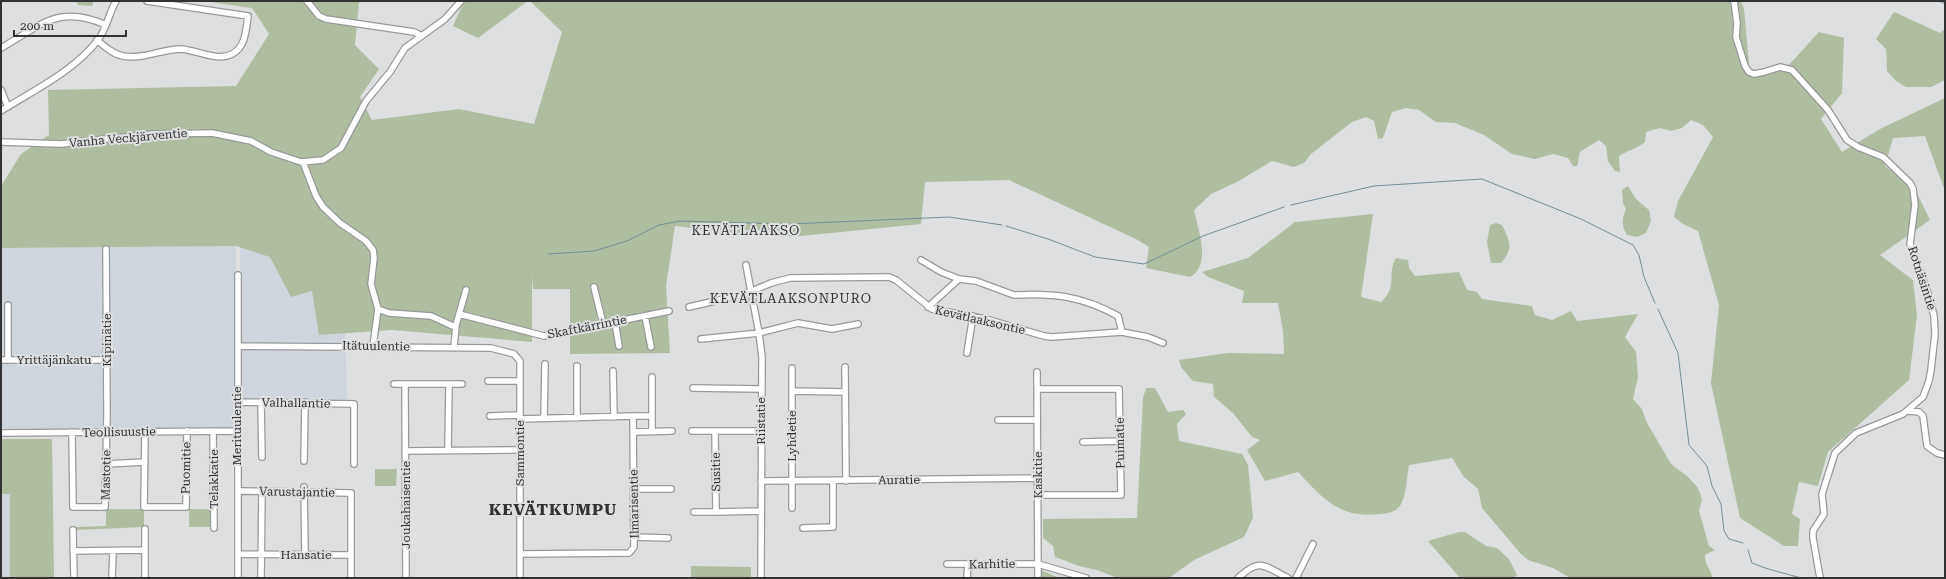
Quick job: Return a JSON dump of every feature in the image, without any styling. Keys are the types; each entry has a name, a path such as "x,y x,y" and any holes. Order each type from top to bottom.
{"street":[{"path":"1,111 80,60 97,40 106,25 116,1"},
{"path":"97,40 108,50 124,56 138,56 180,49 194,50 217,56 233,53 240,47 245,37 248,16 146,1"},
{"path":"307,1 319,16 326,19 414,32 420,35"},
{"name":"Vanha Veckjärventie","path":"1,142 61,144 153,134 212,133 252,141 271,152 303,162 323,160 341,148 366,101 390,72 405,48 420,35 445,19 461,1"},
{"name":"Rotnäsintie","path":"1734,1 1737,23 1736,37 1745,66 1749,72 1754,74 1780,67 1792,70 1828,110 1847,140 1858,147 1883,157 1905,177 1913,189 1915,205 1910,244 1929,296 1934,316 1935,334 1927,388 1923,397 1908,411 1856,433 1835,453 1822,494 1824,514 1813,530 1820,578"},
{"path":"1,48 52,19 61,16 81,16 106,25"},
{"path":"1,90 8,107"},
{"path":"303,162 316,196 323,207 340,224 366,241 373,250 374,258 371,284 378,310 373,346"},
{"name":"Kipinätie","path":"106,249 106,432"},
{"path":"921,260 941,272 959,279 976,282 1014,295 1061,295 1090,303 1118,316 1122,332"},
{"name":"Riistatie","path":"746,265 762,357 760,578"},
{"name":"Merituulentie","path":"238,275 238,578"},
{"name":"Kevätlaaksontie","path":"689,307 745,294 751,290 790,278 889,277 896,280 928,307 943,312 973,316 1052,337 1122,332 1148,337 1163,343"},
{"path":"928,307 948,291 959,279"},
{"path":"594,287 603,324"},
{"path":"454,347 455,327 466,290"},
{"path":"8,305 8,360"},
{"path":"378,310 389,313 425,315 455,327"},
{"name":"Skaftkärrintie","path":"460,314 544,336 670,311"},
{"path":"645,316 651,347"},
{"path":"967,353 973,316"},
{"path":"615,322 618,346"},
{"path":"701,339 759,333 798,323 832,329 858,324"},
{"name":"Itätuulentie","path":"238,346 491,348 514,354"},
{"name":"Sammontie","path":"514,354 520,362 520,578"},
{"name":"Yrittäjänkatu","path":"1,360 107,360"},
{"path":"544,418 545,364"},
{"path":"577,366 578,418"},
{"path":"845,367 846,481"},
{"name":"Lyhdetie","path":"792,368 792,508"},
{"path":"614,371 614,417"},
{"name":"Kaskitie","path":"1037,372 1038,578"},
{"path":"652,377 652,431"},
{"path":"488,381 520,381"},
{"path":"394,384 462,384"},
{"path":"405,384 406,450"},
{"path":"448,384 448,450"},
{"path":"693,388 761,389"},
{"name":"Puimatie","path":"1037,389 1119,389 1121,495 1038,495"},
{"path":"792,391 845,392"},
{"name":"Valhallantie","path":"237,402 354,404 354,464"},
{"path":"261,402 262,457"},
{"path":"304,461 305,402"},
{"path":"1908,411 1918,412 1923,416 1927,446 1937,453 1945,455"},
{"path":"490,416 578,418 652,416"},
{"name":"Ilmarisentie","path":"520,554 629,553 634,547 633,416"},
{"path":"998,420 1037,420"},
{"name":"Puomitie","path":"145,431 144,507 186,507 187,431"},
{"name":"Telakkatie","path":"213,431 214,528"},
{"name":"Teollisuustie","path":"1,433 237,431"},
{"path":"634,432 672,431"},
{"path":"692,431 761,431"},
{"name":"Susitie","path":"716,431 716,512"},
{"name":"Mastotie","path":"72,432 73,507 105,507 106,432"},
{"path":"1083,442 1120,441"},
{"name":"Joukahaisentie","path":"406,578 406,450 520,450"},
{"path":"106,464 145,462"},
{"name":"Auratie","path":"761,481 1038,478"},
{"path":"803,528 833,527 833,481"},
{"path":"633,489 671,489"},
{"path":"304,490 305,554"},
{"name":"Varustajantie","path":"242,491 304,490 351,493 351,555"},
{"path":"261,578 262,491"},
{"path":"694,512 761,511"},
{"path":"145,528 145,578"},
{"path":"73,530 74,578"},
{"path":"634,537 668,538"},
{"path":"1296,578 1313,544"},
{"path":"73,551 145,550"},
{"path":"112,578 113,551"},
{"name":"Hansatie","path":"238,554 351,555"},
{"path":"351,555 351,578"},
{"name":"Karhitie","path":"947,564 1038,564 1086,578"},
{"path":"967,578 968,564"},
{"path":"1238,578 1252,566 1262,564 1288,578"}],"shaded area":[{"path":"236,246 236,431 1,432 1,248"},
{"path":"240,246 343,247 347,401 240,399"},
{"path":"1,494 10,494 10,578 1,578"}],"green space":[{"path":"76,1 94,1 92,6 78,5"},
{"path":"203,1 363,1 359,3 355,45 379,69 360,97 372,120 459,109 534,124 562,32 530,1 1741,1 1744,9 1750,75 1788,66 1819,32 1844,38 1842,93 1821,119 1842,152 1880,129 1945,98 1945,191 1925,136 1893,138 1885,166 1914,187 1930,220 1880,255 1913,280 1917,315 1909,380 1828,452 1818,486 1799,482 1792,514 1800,519 1798,546 1784,546 1740,518 1711,383 1719,305 1698,231 1683,224 1674,217 1678,201 1713,137 1703,125 1691,120 1682,128 1671,131 1660,128 1646,132 1645,142 1619,156 1620,172 1615,171 1608,161 1606,146 1599,140 1580,152 1577,166 1573,166 1568,158 1553,154 1535,159 1512,154 1484,135 1455,123 1436,122 1419,110 1406,108 1392,112 1383,138 1378,139 1374,121 1366,117 1352,122 1311,154 1304,163 1294,167 1272,161 1237,182 1211,194 1194,210 1202,246 1202,256 1197,271 1190,277 1146,268 1149,247 1136,239 1009,180 925,182 921,224 791,237 777,230 756,230 742,234 675,226 666,286 670,353 570,354 570,289 533,289 532,275 532,342 392,330 319,335 312,291 291,297 270,257 236,246 1,248 1,186 21,154 49,135 48,90 236,86 269,34 252,8"},
{"path":"464,1 528,1 478,38 453,26"},
{"path":"1894,12 1940,33 1945,29 1945,80 1931,87 1906,87 1896,81 1887,71 1886,49 1876,39"},
{"path":"1628,186 1636,199 1649,210 1651,221 1646,233 1637,237 1627,235 1623,225 1626,209 1623,203 1622,190"},
{"path":"1373,214 1361,297 1381,302 1390,290 1393,264 1396,258 1408,260 1409,268 1415,276 1459,272 1467,290 1477,292 1482,299 1532,306 1535,315 1552,320 1571,311 1577,321 1638,314 1625,337 1636,352 1638,377 1633,399 1642,409 1646,421 1671,464 1688,477 1698,488 1702,499 1699,511 1709,546 1715,550 1705,555 1712,578 1570,578 1553,568 1528,560 1520,553 1482,508 1478,489 1464,477 1452,458 1409,465 1403,501 1395,510 1384,514 1366,515 1343,510 1324,498 1298,472 1265,481 1247,450 1260,440 1252,437 1233,413 1214,397 1213,384 1193,381 1181,367 1179,360 1228,353 1284,354 1283,331 1278,303 1242,303 1244,291 1208,277 1202,272 1248,258 1295,222"},
{"path":"1496,223 1502,225 1509,240 1509,249 1501,263 1491,263 1487,242 1490,225"},
{"path":"1146,388 1155,388 1168,412 1183,410 1186,414 1177,424 1179,441 1242,454 1248,465 1253,518 1244,537 1194,560 1169,578 1118,578 1055,557 1053,546 1043,538 1043,519 1137,518 1143,398"},
{"path":"1,439 52,439 54,578 10,578 10,494 1,494"},
{"path":"375,469 397,469 396,486 375,486"},
{"path":"106,509 144,509 144,527 75,530 75,527 106,526"},
{"path":"189,509 212,509 212,527 189,527"},
{"path":"1459,532 1465,532 1486,546 1497,548 1509,559 1517,575 1513,578 1460,578 1428,541"},
{"path":"691,566 751,567 751,578 691,578"},
{"path":"1041,570 1059,578 1041,578"}],"waterway":[{"path":"1939,1 1945,4"},
{"path":"1291,205 1374,186 1482,179 1581,219 1633,245 1639,255 1644,277 1655,303"},
{"path":"1006,226 1048,239 1095,257 1144,264 1203,236 1284,207"},
{"path":"790,224 949,217 1002,225"},
{"path":"548,254 594,251 627,241 659,225 680,221 784,224"},
{"path":"1658,309 1678,353 1689,445 1707,466 1712,486 1721,504 1724,531 1729,539 1743,543"},
{"path":"1748,550 1752,563 1770,570 1801,578"}],"district":[{"name":"KEVÄTLAAKSO","path":"746,230"},
{"name":"KEVÄTLAAKSONPURO","path":"791,298"},
{"name":"KEVÄTKUMPU","path":"553,509"}]}
